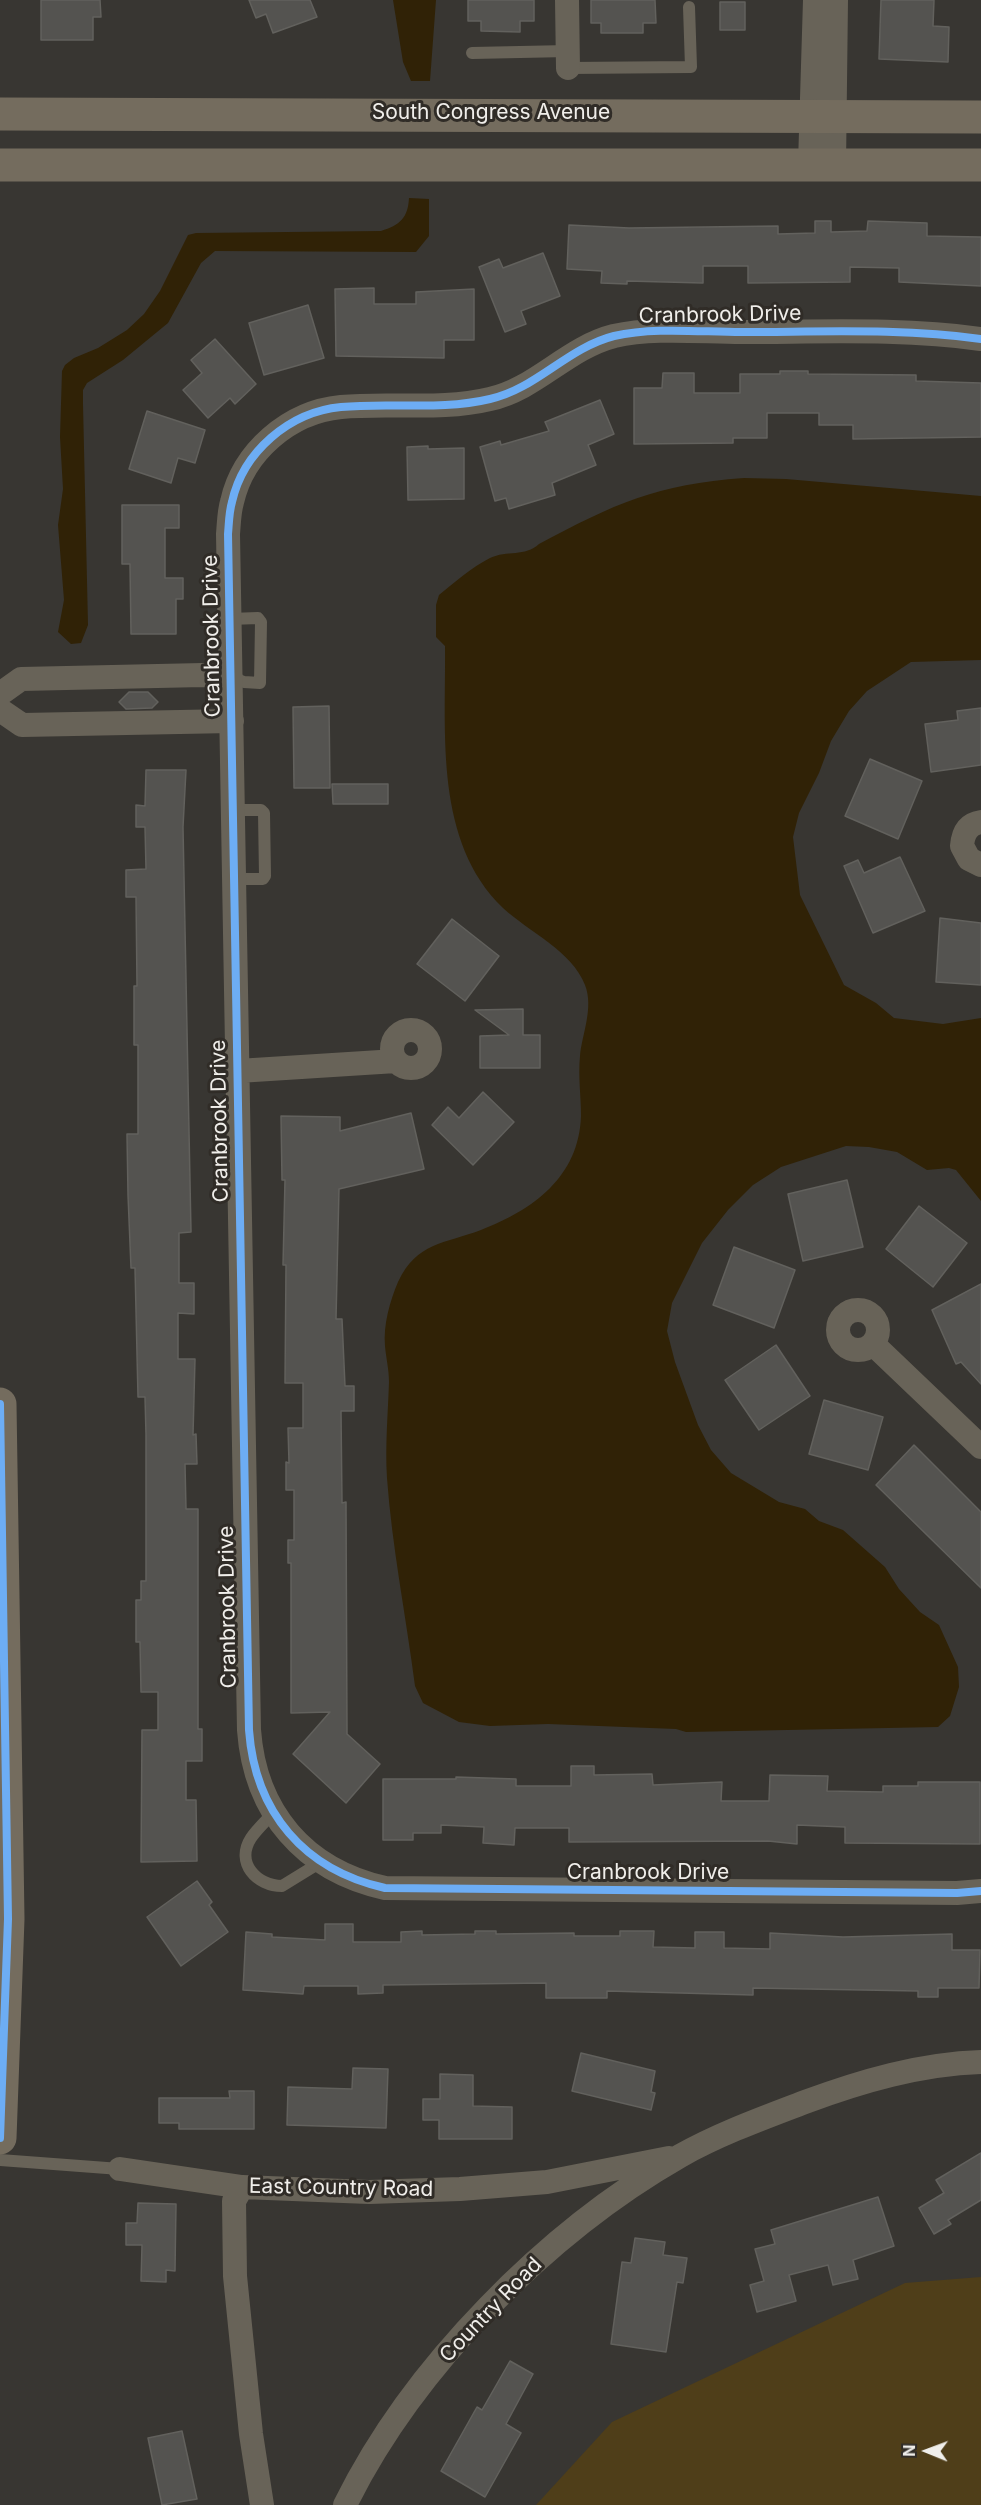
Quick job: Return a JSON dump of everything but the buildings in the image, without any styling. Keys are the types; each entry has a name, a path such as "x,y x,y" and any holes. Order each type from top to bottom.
{"main road":[{"name":"South Congress Avenue","path":"0,114 981,117"},
{"path":"0,165 981,165"},
{"path":"0,1404 1,1612 8,1919 0,2138"}],"street":[{"path":"567,0 568,59"},
{"path":"815,0 823,116 822,165"},
{"path":"823,116 836,0"},
{"name":"Cranbrook Drive","path":"981,339 923,332 632,333 582,348 529,383 497,398 446,406 339,407 309,414 270,438 250,461 236,488 228,534 249,1730 258,1781 273,1813 294,1840 321,1862 368,1884 410,1890 945,1893 981,1891"},
{"name":"Cranbrook Drive","path":"0,694 21,679 203,675 231,677"},
{"name":"Cranbrook Drive","path":"0,710 22,725 232,721"},
{"path":"981,822 965,831 962,846 969,859 981,865"},
{"name":"Cranbrook Drive","path":"238,1071 396,1061"},
{"path":"873,1344 981,1447"},
{"path":"681,2156 771,2115 830,2092 943,2063 981,2062"},
{"name":"East Country Road","path":"120,2169 242,2187 369,2192 460,2189 547,2182 681,2156"},
{"name":"Country Road","path":"345,2505 380,2444 416,2392 456,2342 500,2295 547,2252 601,2210 681,2156"},
{"path":"242,2187 234,2201 235,2276 251,2434 262,2505"}],"lane":[{"path":"472,53 691,67 689,7"},
{"path":"273,1813 250,1839 246,1848 249,1868 254,1876 262,1883 282,1886 321,1862"},
{"name":"East Country Road","path":"0,2160 120,2169"}],"shaded area":[{"path":"393,0 436,0 430,81 411,81 403,62"},
{"path":"409,198 429,199 429,236 416,252 215,251 201,263 168,323 123,360 87,383 83,390 83,404 88,625 81,643 71,644 58,632 64,600 58,525 63,489 60,437 62,371 65,365 127,330 144,314 160,291 188,235 196,233 381,231 402,220 407,211"},
{"path":"744,478 786,479 981,496 981,660 911,662 867,691 849,711 831,741 819,773 799,813 793,837 800,895 844,985 876,1003 894,1018 943,1024 981,1018 981,1201 956,1170 949,1168 927,1170 897,1152 869,1147 846,1146 781,1167 753,1185 728,1210 702,1243 672,1303 667,1331 675,1362 698,1425 711,1450 731,1473 779,1502 805,1509 819,1521 843,1530 885,1567 899,1589 920,1612 939,1625 958,1667 959,1687 950,1716 938,1727 686,1732 676,1729 548,1724 490,1726 459,1722 423,1703 415,1686 389,1504 386,1442 389,1373 385,1346 386,1322 398,1282 414,1259 433,1246 481,1230 518,1212 535,1201 562,1174 572,1157 578,1138 581,1116 580,1056 588,1003 585,985 579,973 560,952 503,908 481,881 465,851 448,785 445,646 436,637 436,605 439,595 470,570 490,558 528,551 590,518 637,498 686,485"},
{"path":"981,2277 981,2505 536,2505 612,2422 905,2283"}],"cycle path":[{"path":"981,339 921,333 861,331 629,333 597,342 522,387 490,399 453,405 360,406 322,410 287,426 258,451 246,467 238,484 230,510 228,534 249,1730 253,1760 261,1787 273,1811 289,1833 308,1852 330,1867 356,1879 385,1888 957,1893 981,1891"},
{"path":"0,1404 8,1919 0,2138"}]}
